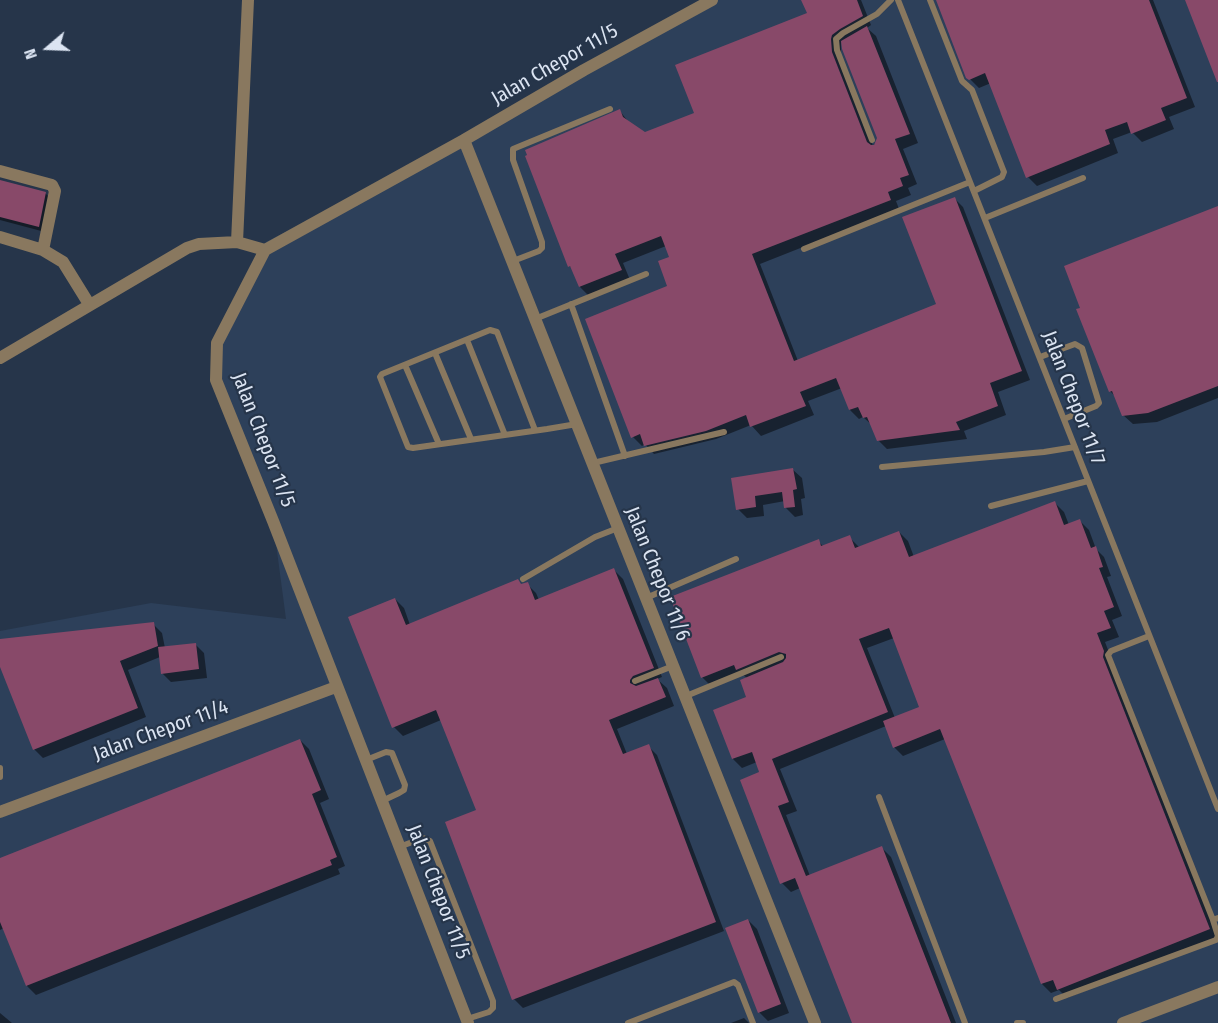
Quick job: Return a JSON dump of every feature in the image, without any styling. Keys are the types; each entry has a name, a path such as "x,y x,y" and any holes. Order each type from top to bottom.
{"street":[{"path":"237,242 248,0"},
{"name":"Jalan Chepor 11/5","path":"468,1021 216,380 216,343 265,250 712,0"},
{"name":"Jalan Chepor 11/6","path":"464,140 815,1023"},
{"path":"0,171 52,185 55,191 43,250"},
{"path":"0,237 43,250 63,262 89,304"},
{"path":"0,357 187,248 199,244 237,242 265,250"},
{"name":"Jalan Chepor 11/4","path":"0,812 336,687"},
{"path":"1122,1023 1218,987"}],"lane":[{"path":"872,140 837,51 836,39 877,14 891,0"},
{"name":"Jalan Chepor 11/7","path":"898,0 1218,809"},
{"path":"930,0 962,81 972,90 1004,172 1002,177 974,191"},
{"path":"512,262 542,248 542,242 513,160 513,149 610,109"},
{"path":"985,218 1083,178"},
{"path":"804,249 970,183"},
{"path":"535,319 646,274"},
{"path":"571,304 625,456"},
{"path":"535,430 496,332 490,330 380,377 408,447 413,448 577,424"},
{"path":"467,340 505,435"},
{"path":"1040,357 1075,344 1082,348 1099,403 1064,419"},
{"path":"435,353 471,439"},
{"path":"405,365 439,444"},
{"path":"592,463 724,432"},
{"path":"882,467 1075,447"},
{"path":"991,506 1088,481"},
{"path":"523,579 595,537 618,528"},
{"path":"646,598 736,559"},
{"path":"1056,999 1216,940 1218,936 1216,919 1108,655 1111,651 1149,636"},
{"path":"685,697 782,657"},
{"path":"635,681 673,666"},
{"path":"366,760 386,752 392,753 405,785 404,790 381,801"},
{"path":"0,768 0,777"},
{"path":"879,797 965,1023"},
{"path":"399,847 423,838 430,841 464,926 493,1001 493,1008 489,1012 468,1021"},
{"path":"628,1023 734,982 738,985 753,1023"},
{"path":"1017,1023 1023,1023"}],"shaded area":[{"path":"712,0 1218,0 1218,1023 0,1023 0,631 151,603 286,619 273,521 216,380 217,343 266,242 464,140"}],"building":[{"path":"801,0 857,0 863,16 840,29 832,35 831,39 832,52 867,142 874,145 877,138 842,49 841,41 867,26 910,134 895,139 909,175 900,178 903,186 888,192 891,200 752,254 794,361 936,304 902,217 955,197 1022,371 990,383 998,406 956,422 960,430 877,441 867,417 863,418 858,407 849,410 836,378 800,392 806,406 750,427 746,415 706,431 644,446 640,434 631,438 585,319 667,286 658,261 669,257 661,236 615,254 622,270 579,287 570,266 568,267 525,156 527,155 525,150 620,109 623,117 645,132 694,113 675,65 807,13"},
{"path":"936,0 1149,0 1187,98 1161,108 1166,120 1131,134 1127,122 1105,130 1110,144 1026,178 985,73 969,80 966,78"},
{"path":"1185,0 1218,0 1218,82 1217,82"},
{"path":"0,180 46,192 39,227 0,217"},
{"path":"1218,206 1218,386 1148,413 1122,416 1112,391 1109,392 1076,309 1080,308 1064,266"},
{"path":"793,468 797,489 793,490 795,507 784,508 782,492 755,496 756,507 736,510 731,478"},
{"path":"1055,501 1064,525 1080,519 1091,548 1096,546 1103,567 1099,568 1114,607 1104,611 1111,628 1097,633 1104,651 1103,657 1210,929 1057,990 1053,980 1041,984 940,729 893,748 883,721 919,707 889,628 859,639 888,712 772,759 789,802 778,806 806,876 882,846 951,1023 852,1023 795,878 780,884 740,780 759,772 752,752 732,759 713,710 746,697 740,680 783,662 786,654 779,652 736,670 734,665 701,678 670,597 819,539 821,546 850,535 855,548 899,531 909,557"},
{"path":"614,568 654,668 633,676 630,683 636,686 658,678 666,697 609,720 623,754 649,744 716,922 512,1000 445,822 476,810 436,710 392,728 348,617 395,598 406,625 518,579 521,584 528,582 535,600"},
{"path":"154,622 158,646 120,661 138,708 33,750 0,667 0,639"},
{"path":"196,643 199,669 161,674 158,647"},
{"path":"300,739 321,790 312,794 337,857 330,860 332,865 26,986 0,922 0,858"},
{"path":"748,919 781,1004 758,1013 725,928"}]}
